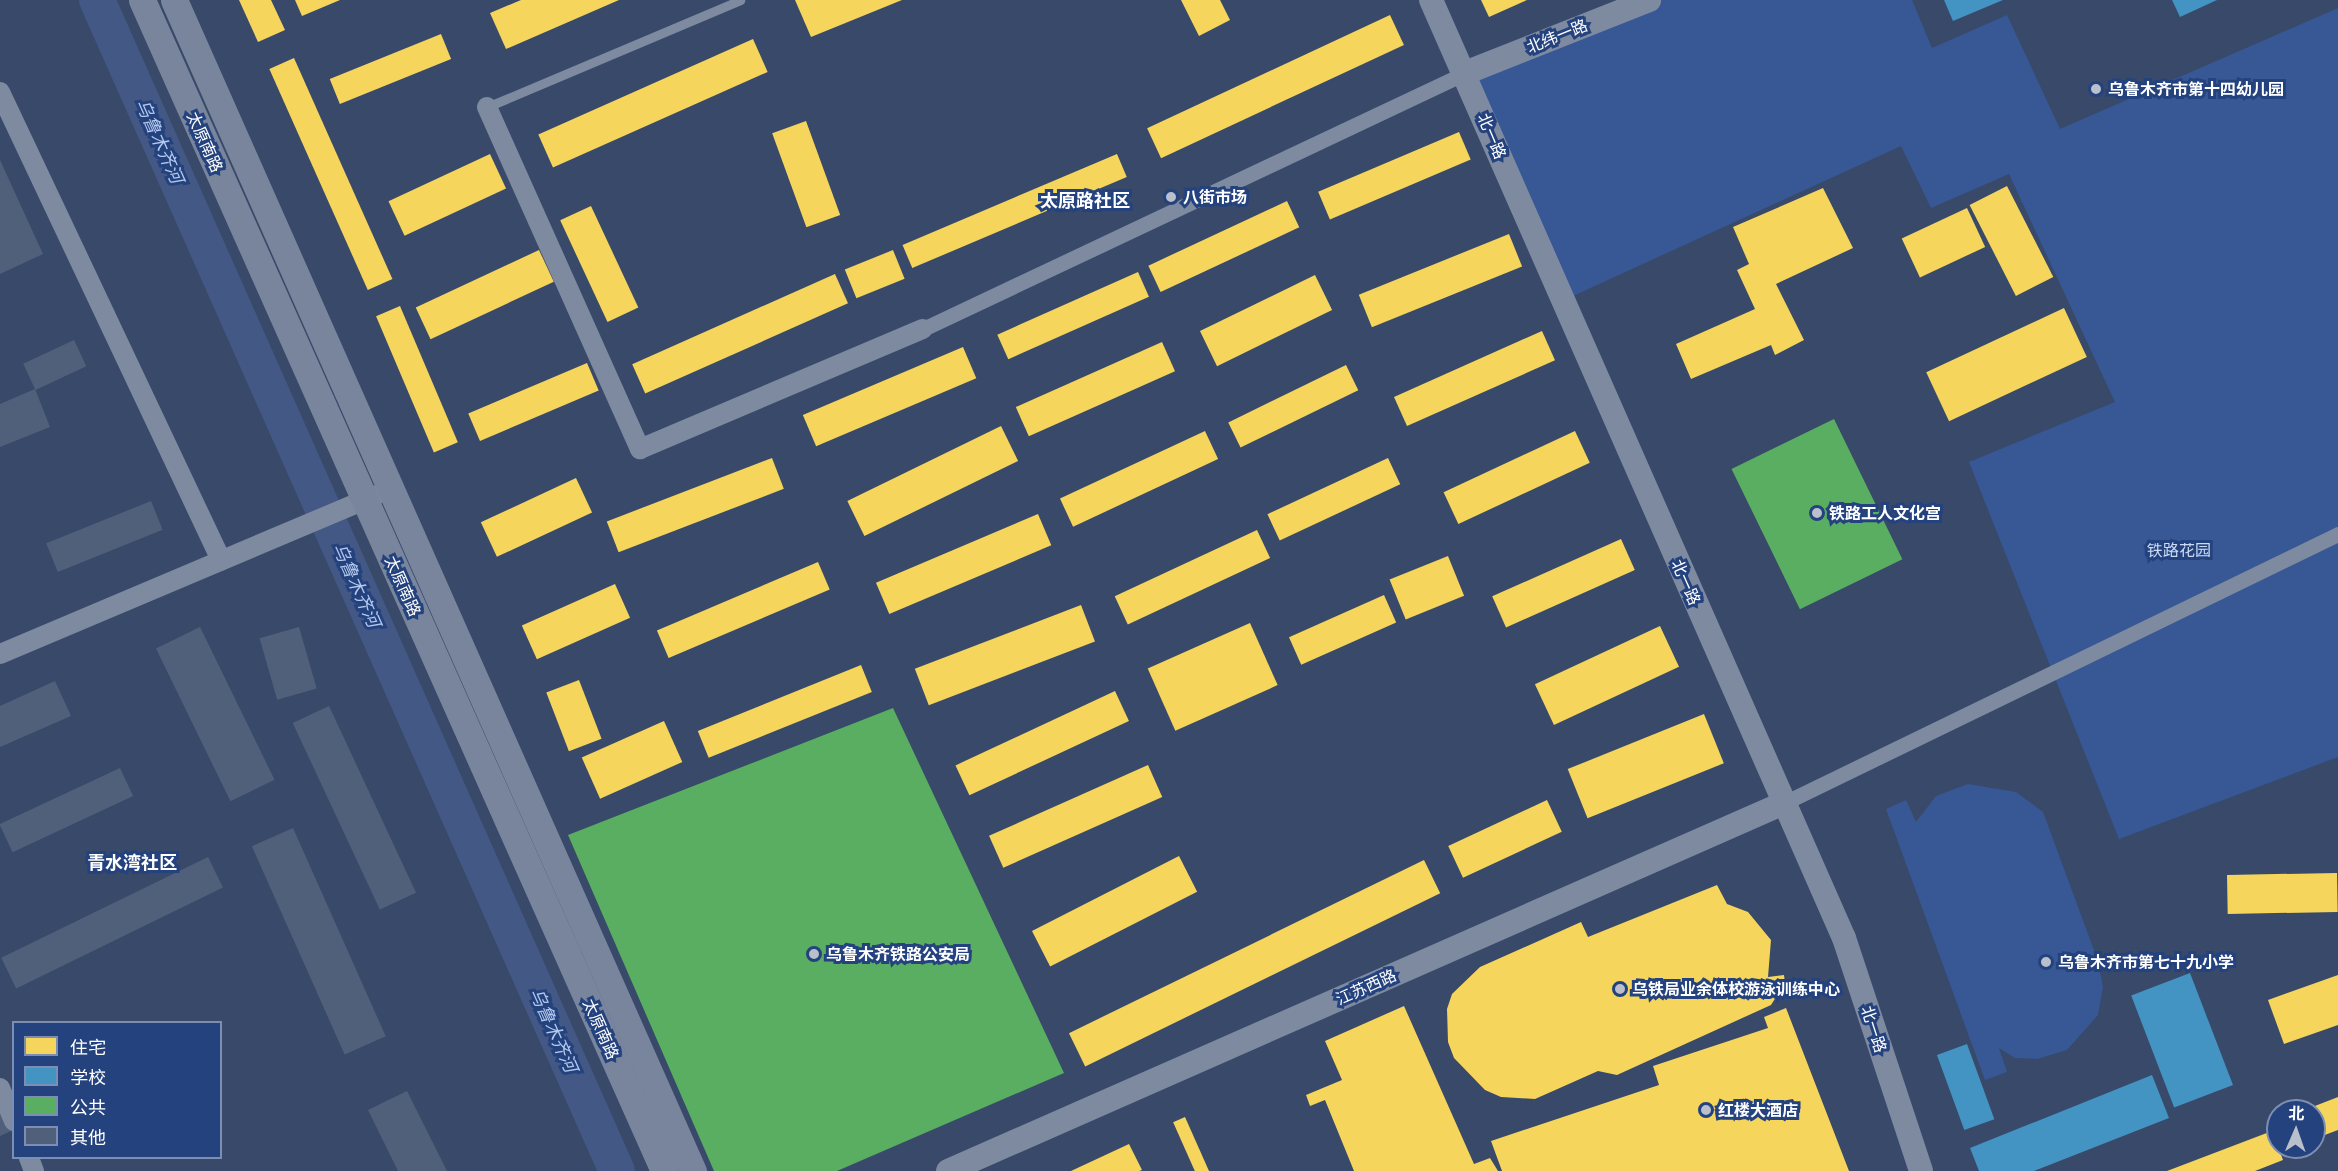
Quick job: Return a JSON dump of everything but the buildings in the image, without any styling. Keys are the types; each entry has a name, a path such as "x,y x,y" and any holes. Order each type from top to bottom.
{"main road":[{"name":"太原南路","path":"142,0 353,503 664,1171"},
{"path":"174,0 693,1171"}],"street":[{"name":"北一路","path":"1431,0 1844,938 1921,1171"},
{"name":"北纬一路","path":"1465,73 1649,0"},
{"path":"487,107 640,449 923,329 1465,73"},
{"path":"0,92 221,560"},
{"path":"0,654 353,503 391,490"},
{"path":"1785,803 2338,534"},
{"name":"江苏西路","path":"948,1171 1785,803"},
{"path":"0,1088 12,1115"}],"lane":[{"path":"487,107 740,0"}],"green space":[{"name":"铁路花园","path":"1649,0 1912,0 1932,48 2007,15 2060,129 2338,8 2338,757 2119,839 1969,462 2115,402 2009,174 1931,208 1901,146 1562,301 1465,73"},
{"path":"1968,784 2016,792 2043,812 2098,961 2103,987 2098,1015 2067,1050 2037,1059 2015,1058 1999,1048 2007,1072 1985,1080 1886,809 1906,800 1916,822 1936,796"}],"waterway":[{"name":"乌鲁木齐河","path":"97,0 617,1171"}],"place":[{"name":"乌鲁木齐市第十四幼儿园","path":"2096,89"},
{"name":"八街市场","path":"1171,197"},
{"name":"铁路工人文化宫","path":"1817,513"},
{"name":"乌鲁木齐铁路公安局","path":"814,954"},
{"name":"乌鲁木齐市第七十九小学","path":"2046,962"},
{"name":"乌铁局业余体校游泳训练中心","path":"1620,989"},
{"name":"红楼大酒店","path":"1706,1110"}],"district":[{"name":"太原路社区","path":"1085,200"},
{"name":"青水湾社区","path":"132,862"}]}
